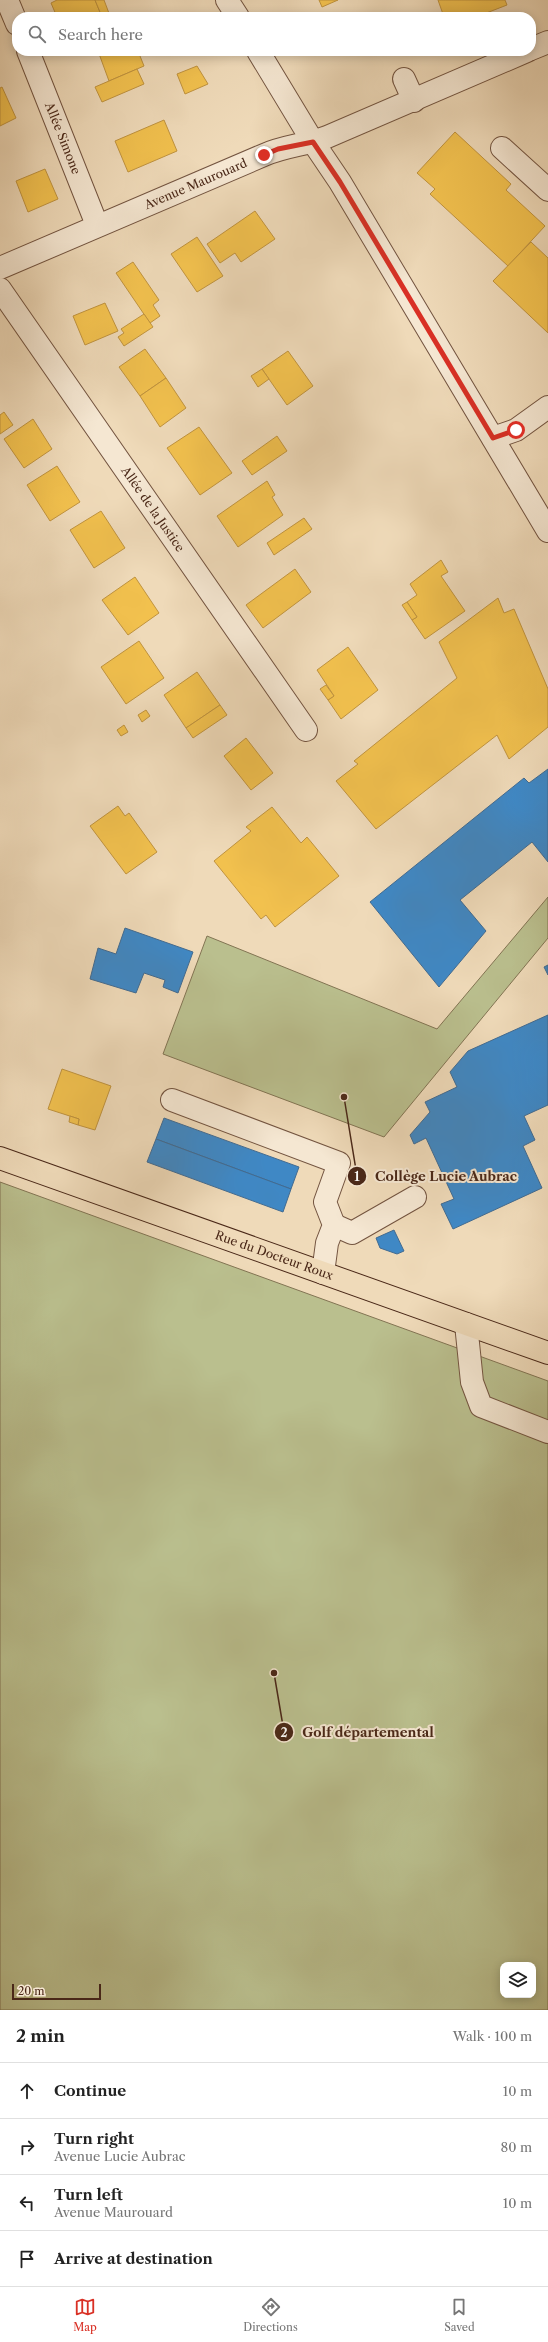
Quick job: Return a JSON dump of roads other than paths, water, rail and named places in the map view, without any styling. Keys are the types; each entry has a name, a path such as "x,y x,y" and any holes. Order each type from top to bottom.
{"main road":[{"name":"Rue du Docteur Roux","path":"0,1158 548,1353"}],"street":[{"path":"7,0 12,12"},
{"path":"227,0 235,12"},
{"path":"536,47 548,42"},
{"name":"Allée Simone","path":"30,56 98,225"},
{"path":"261,56 313,142 340,182 548,531"},
{"name":"Avenue Maurouard","path":"0,268 278,149 313,142 414,101 516,56"},
{"path":"404,79 414,101"},
{"path":"502,148 548,190"},
{"name":"Allée de la Justice","path":"0,289 306,730"},
{"path":"493,438 516,430 548,407"},
{"path":"172,1100 339,1163 325,1202 334,1226 327,1243 322,1273"},
{"path":"334,1226 352,1233 415,1196"},
{"path":"466,1324 472,1382 481,1406 548,1432"}],"place":[{"name":"Collège Lucie Aubrac","path":"344,1097"},
{"name":"Golf départemental","path":"274,1673"}]}
